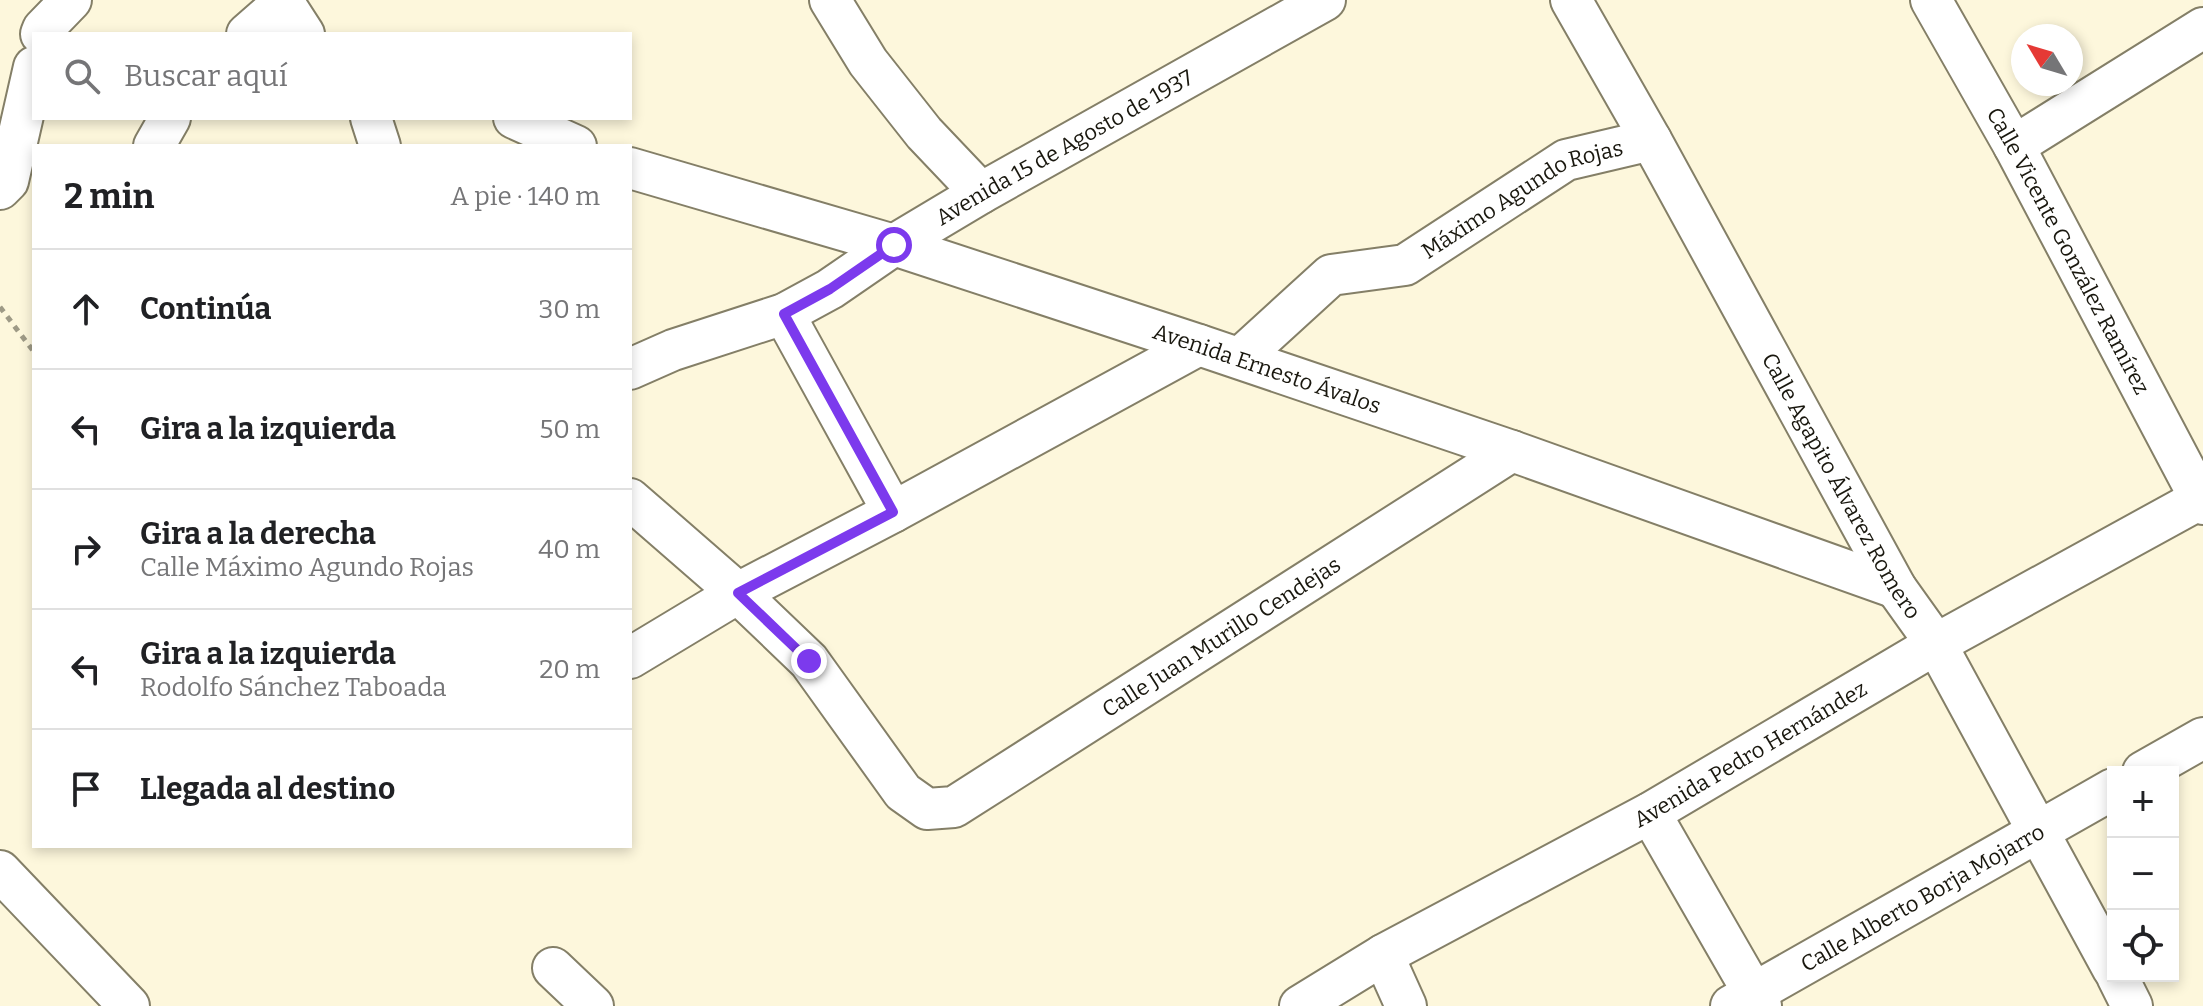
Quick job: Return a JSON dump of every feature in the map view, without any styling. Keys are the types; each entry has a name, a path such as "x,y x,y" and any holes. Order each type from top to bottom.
{"street":[{"path":"42,32 71,0"},
{"path":"830,0 868,62 914,121 981,193"},
{"name":"Avenida 15 de Agosto de 1937","path":"632,368 673,350 784,314 830,289 894,245 981,193 1325,0"},
{"name":"Calle Agapito Álvarez Romero","path":"1571,0 1896,588 1936,644 2107,958"},
{"name":"Calle Vicente González Ramírez","path":"1931,0 2014,146 2202,501"},
{"path":"250,32 289,10"},
{"path":"2014,146 2203,28"},
{"path":"14,186 32,79"},
{"path":"155,144 169,120"},
{"path":"372,120 379,144"},
{"path":"518,120 572,144"},
{"name":"Máximo Agundo Rojas","path":"1240,358 1331,275 1405,265 1566,160 1651,140"},
{"name":"Avenida Ernesto Ávalos","path":"632,169 894,245 1240,358 1896,588"},
{"path":"784,314 893,512"},
{"path":"632,657 738,593 1199,345"},
{"name":"Calle Juan Murillo Cendejas","path":"738,593 809,661 903,792 927,809 954,807 1512,451"},
{"path":"632,501 738,593"},
{"name":"Avenida Pedro Hernández","path":"1300,1006 1383,955 1650,813 1936,644 2202,501"},
{"path":"2154,766 2203,738"},
{"name":"Calle Alberto Borja Mojarro","path":"1749,1002 2107,792"},
{"path":"1650,813 1749,1002"},
{"path":"0,871 129,1006"},
{"path":"1383,955 1406,1006"},
{"path":"553,968 593,1006"},
{"path":"2120,982 2132,1006"}],"path":[{"path":"0,307 32,349"}],"route":[{"path":"809,661 738,593 893,512 784,314 830,289 894,245"}]}
